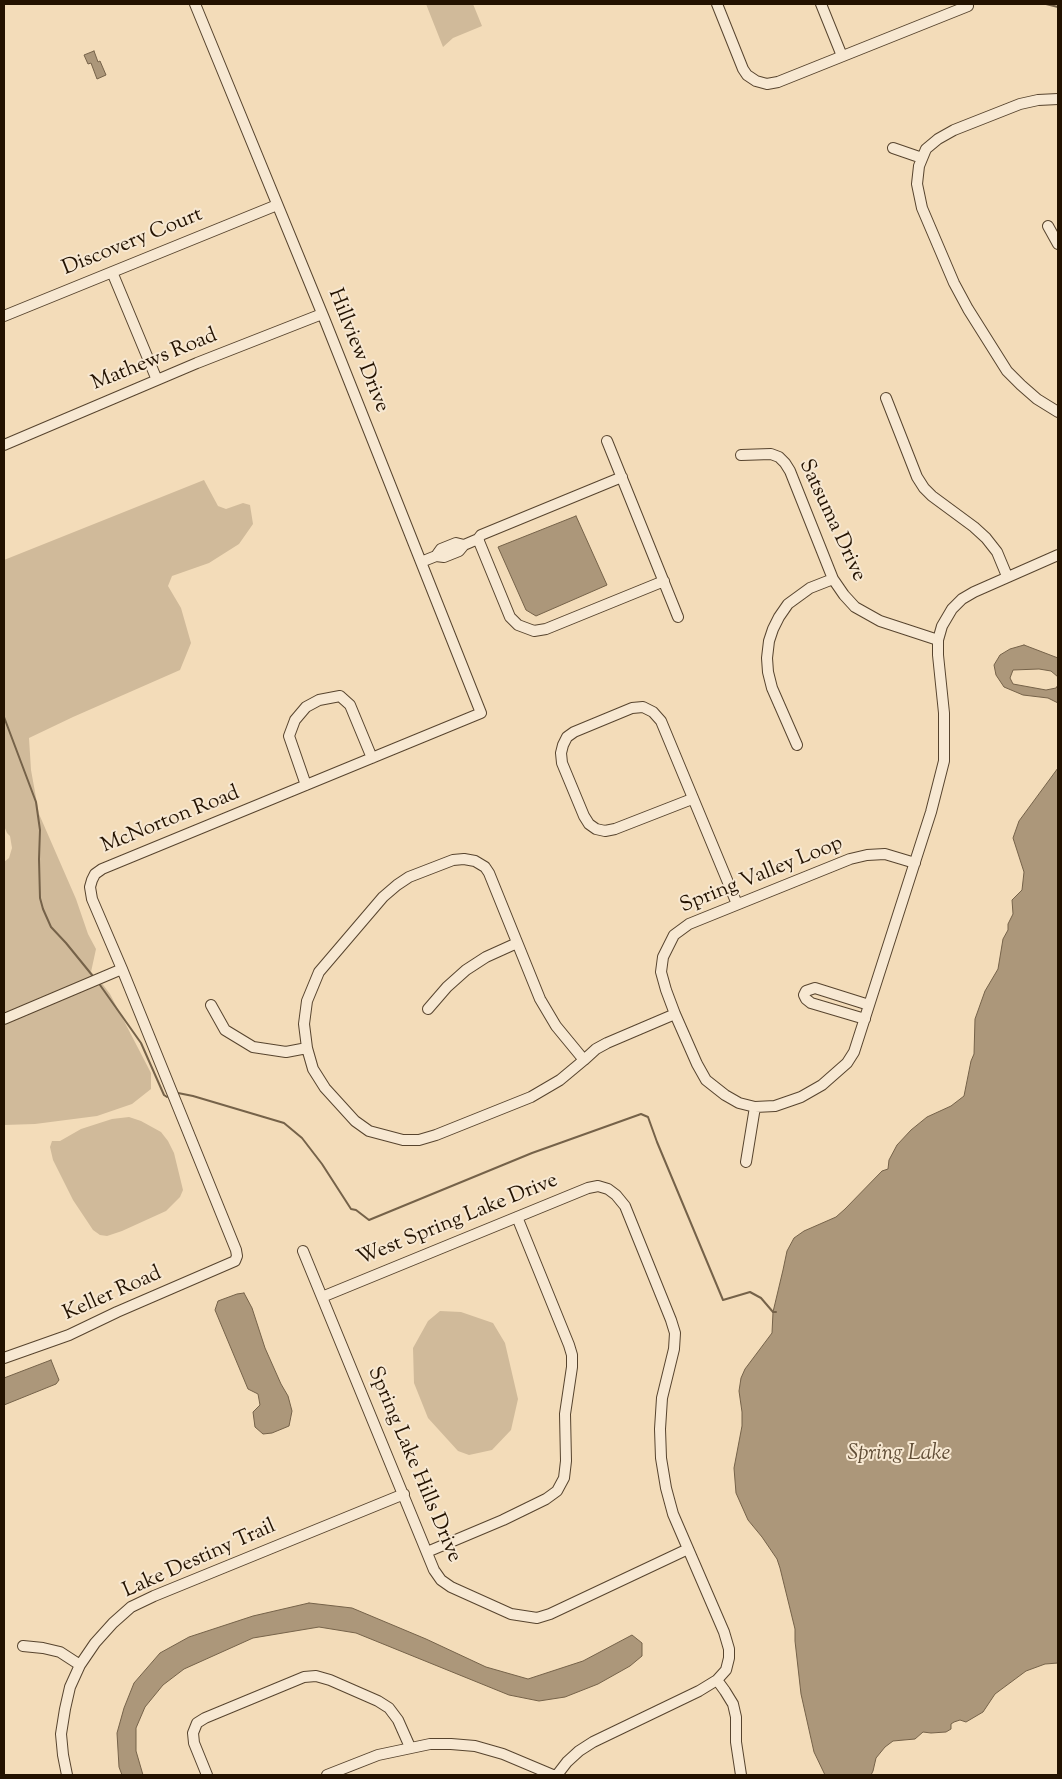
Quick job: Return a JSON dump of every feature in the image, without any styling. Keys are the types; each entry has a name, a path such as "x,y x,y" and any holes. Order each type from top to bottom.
{"street":[{"name":"Hillview Drive","path":"195,4 322,314 481,713"},
{"path":"717,4 743,69 747,75 756,81 767,84 778,82 968,6"},
{"path":"821,4 842,56"},
{"path":"1058,99 1038,100 1020,104 954,130 938,139 926,150 922,158 919,166 918,184 922,208 954,283 968,309 1008,371 1037,399 1058,412"},
{"path":"893,148 922,158"},
{"name":"Discovery Court","path":"4,316 277,205"},
{"path":"1048,226 1058,244"},
{"path":"112,272 157,380"},
{"name":"Mathews Road","path":"4,445 157,380 322,314"},
{"path":"886,398 917,477 924,488 986,538 997,552 1007,576"},
{"path":"607,441 678,616"},
{"name":"Satsuma Drive","path":"741,455 771,454 779,457 785,463 790,471 833,579 855,607 880,622 938,640"},
{"path":"421,562 436,556 444,557 450,550 459,551 464,545 478,539 481,535 622,477"},
{"path":"478,539 510,618 518,625 534,631 546,629 664,581"},
{"path":"914,863 931,812 944,761 944,713 938,640 946,617 962,599 1007,576 1058,555"},
{"path":"797,745 772,688 766,658 769,641 778,616 788,604 810,588 833,579"},
{"path":"306,785 290,736 295,720 306,707 320,700 340,696 350,705 372,758"},
{"path":"692,799 615,829 605,831 596,829 589,824 584,816 562,763 561,753 563,745 567,737 574,732 632,708 643,707 653,712 661,721 737,904"},
{"name":"McNorton Road","path":"236,1261 236,1250 92,899 90,887 92,880 95,874 102,869 481,713"},
{"name":"Spring Valley Loop","path":"885,854 914,863 854,1052 847,1063 807,1095 775,1106 755,1107 739,1103 706,1080 675,1014 666,990 662,972 662,957 674,935 681,929 737,904 850,859 867,855 885,854"},
{"path":"584,1060 556,1026 540,999 489,873 485,867 475,861 453,860 409,877 383,897 319,972 307,1001 304,1024 307,1048 313,1069 325,1088 355,1121 369,1131 403,1140 418,1140 436,1135 531,1097 560,1080 607,1042 675,1014"},
{"path":"428,1009 447,987 466,970 486,957 517,942"},
{"path":"4,1018 122,969"},
{"path":"865,1019 811,1003 804,995 806,991 815,988 869,1006"},
{"path":"211,1005 225,1030 253,1047 286,1052 307,1048"},
{"path":"746,1162 755,1107"},
{"name":"West Spring Lake Drive","path":"322,1296 588,1188 598,1186 608,1189 616,1195 624,1206 675,1333 674,1349 662,1398 661,1458 673,1514 688,1549"},
{"path":"427,1552 503,1520 546,1499 556,1491 564,1478 566,1461 565,1414 572,1355 517,1217"},
{"name":"Spring Lake Hills Drive","path":"303,1251 434,1570 441,1580 451,1587 511,1614 537,1618 550,1614 688,1549"},
{"name":"Keller Road","path":"4,1358 68,1335 236,1261"},
{"name":"Lake Destiny Trail","path":"67,1775 61,1734 64,1709 70,1687 80,1665 94,1643 131,1607 404,1494"},
{"path":"558,1775 567,1762 593,1742 699,1691 717,1680 726,1670 729,1649 724,1632 688,1549"},
{"path":"23,1646 60,1652 80,1665"},
{"path":"207,1775 194,1743 193,1733 197,1723 304,1677 316,1676 330,1680 378,1701 389,1708 398,1720 410,1747"},
{"path":"717,1680 733,1704 736,1717 736,1742 741,1775"},
{"path":"327,1775 378,1755 430,1744 475,1746 503,1754 553,1775"}],"shaded area":[{"path":"426,4 473,4 482,26 453,38 443,47"},
{"path":"204,480 218,506 226,509 243,503 250,505 253,524 239,544 209,563 172,576 168,586 181,608 191,643 180,670 29,738 31,770 39,814 76,899 88,934 96,949 91,972 95,976 4,1015 4,862 9,858 12,848 10,836 4,826 4,560"},
{"path":"101,982 110,994 151,1073 151,1089 132,1104 97,1116 35,1124 4,1125 4,1023"},
{"path":"129,1117 161,1132 168,1141 174,1153 183,1190 180,1197 166,1211 122,1231 107,1236 100,1235 93,1230 73,1200 53,1160 50,1147 52,1141 60,1141 81,1129 112,1119"},
{"path":"440,1311 461,1312 493,1323 505,1343 518,1399 511,1430 492,1450 469,1455 458,1451 428,1418 414,1383 413,1348 428,1321"}],"water":[{"path":"94,51 106,75 97,79 91,63 88,64 84,55"},
{"path":"576,516 607,585 536,616 526,610 498,547"},
{"path":"1024,645 1058,658 1058,677 1051,671 1039,669 1013,670 1010,678 1013,684 1046,690 1056,688 1058,685 1058,703 1048,698 1023,695 1004,687 996,675 994,665 1000,655 1010,649"},
{"name":"Spring Lake","path":"1058,768 1058,1663 1045,1664 1026,1671 995,1694 983,1712 966,1722 960,1720 954,1722 951,1724 951,1729 946,1732 923,1732 915,1739 893,1741 876,1758 871,1775 825,1775 814,1752 801,1694 795,1629 780,1568 777,1559 748,1520 736,1493 734,1468 742,1426 739,1391 741,1378 745,1369 772,1333 773,1312 787,1251 794,1238 804,1231 836,1217 882,1171 888,1169 889,1160 897,1145 911,1130 927,1117 951,1106 964,1096 974,1054 975,1019 985,991 998,969 1003,939 1013,914 1012,900 1022,890 1024,872 1013,838 1019,821"},
{"path":"244,1293 252,1308 265,1348 288,1396 292,1411 289,1426 272,1433 263,1434 255,1427 253,1412 260,1405 258,1394 248,1389 215,1310 218,1301"},
{"path":"51,1360 59,1380 56,1384 4,1405 4,1378"},
{"path":"309,1603 352,1608 486,1667 528,1679 583,1661 632,1635 642,1643 642,1656 630,1666 598,1684 565,1697 539,1701 509,1695 356,1633 319,1627 253,1638 184,1669 163,1685 145,1707 136,1728 136,1751 143,1775 122,1775 119,1767 117,1733 124,1708 134,1683 160,1653 189,1637 253,1616"}],"waterway":[{"path":"1046,4 1058,7"},
{"path":"4,717 36,802 40,830 40,898 43,909 51,927 92,975"},
{"path":"100,985 141,1043 164,1095 167,1097"},
{"path":"178,1093 284,1123 302,1138 322,1164 351,1209 356,1210 369,1220 532,1153 641,1114 648,1117 723,1300 750,1292 761,1298 773,1312 776,1312"}]}
